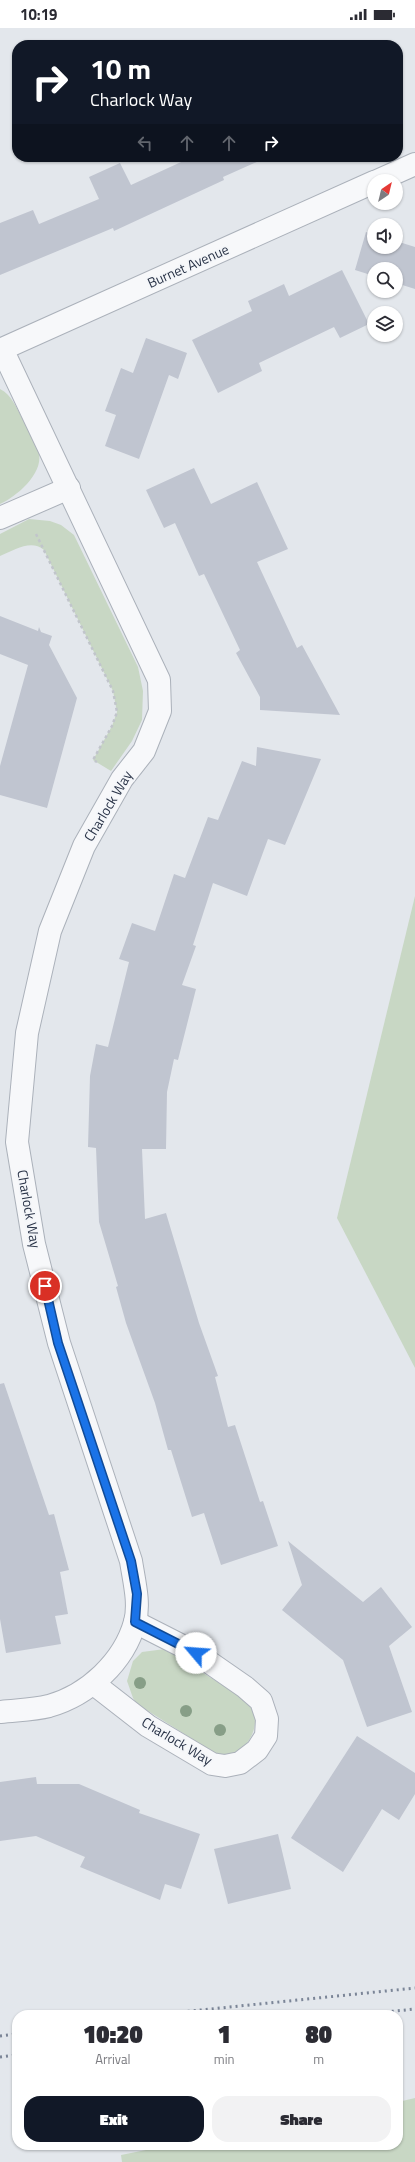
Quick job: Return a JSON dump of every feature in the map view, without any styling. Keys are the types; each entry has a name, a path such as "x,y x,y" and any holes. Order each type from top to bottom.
{"street":[{"name":"Burnet Avenue","path":"393,174 415,164"},
{"name":"Burnet Avenue","path":"69,488 1,349 367,186"},
{"path":"0,518 69,488"},
{"name":"Charlock Way","path":"0,1712 48,1706 71,1698 94,1684 122,1650 135,1622 137,1594 131,1561 58,1343 8,1144 27,1033 50,931 84,846 122,779 144,751 160,711 159,680 69,488"},
{"name":"Charlock Way","path":"94,1684 148,1726 212,1764 225,1766 240,1763 257,1750 266,1736 267,1719 262,1701 246,1687 196,1653 135,1622"}],"path":[{"path":"23,508 113,690 117,712 112,726 93,760 122,779"}],"green space":[{"path":"0,389 8,395 16,407 36,445 39,454 39,462 33,477 27,484 13,496 0,504"},
{"path":"29,519 50,521 61,525 74,535 138,667 143,691 142,720 132,741 111,771 93,760 112,726 117,712 113,691 44,550 34,545 28,545 0,556 0,534"},
{"path":"415,896 415,1368 337,1218"},
{"path":"165,1649 243,1698 254,1714 255,1722 254,1730 246,1745 232,1754 216,1754 137,1704 133,1698 127,1681 133,1661 142,1652"},
{"path":"415,2098 415,2162 122,2162 121,2155 146,2150 403,2150 403,2101"}],"building":[{"path":"181,162 257,162 223,177 224,180 114,231 113,228 0,275 0,223 33,210 39,224 99,199 89,177 120,163 131,185"},
{"path":"366,232 367,254 403,254 403,243 415,247 415,289 403,285 403,262 367,262 367,274 355,270"},
{"path":"342,270 367,320 367,325 340,338 334,327 259,363 262,371 218,393 192,340 252,311 248,301 284,284 289,296"},
{"path":"146,338 187,353 178,379 169,375 139,459 105,446 116,415 105,411 121,368 133,373"},
{"path":"194,468 211,504 257,482 288,549 257,562 297,648 302,645 340,715 260,710 260,697 236,653 240,650 204,574 199,576 175,523 164,528 146,490"},
{"path":"0,616 38,631 39,627 41,632 52,636 49,645 77,698 47,808 0,795 0,766 28,665 0,654"},
{"path":"257,747 321,759 285,845 268,839 247,896 213,883 193,945 196,946 182,985 196,989 178,1060 174,1059 167,1092 166,1149 142,1149 145,1219 166,1213 199,1323 218,1376 215,1377 228,1427 235,1425 260,1502 263,1501 278,1546 221,1565 204,1513 192,1517 171,1450 168,1450 155,1403 126,1323 116,1287 118,1286 99,1222 96,1148 88,1147 90,1076 96,1044 108,1047 129,962 119,959 132,923 155,931 174,874 185,878 208,817 218,820 242,761 256,766"},
{"path":"4,1383 49,1515 54,1514 69,1570 60,1572 68,1614 55,1616 61,1644 6,1653 0,1619 0,1384"},
{"path":"288,1541 363,1602 381,1587 412,1627 389,1646 412,1712 367,1727 343,1660 282,1610 302,1585"},
{"path":"357,1736 415,1773 415,1794 399,1820 382,1809 343,1872 291,1838"},
{"path":"36,1777 37,1784 79,1784 140,1810 139,1813 200,1834 181,1889 165,1884 160,1900 80,1867 85,1857 36,1836 0,1841 0,1782"},
{"path":"278,1834 291,1889 228,1904 214,1849"}],"railway":[{"path":"201,2010 415,1988"},
{"path":"403,2010 415,2009"},
{"path":"0,2036 12,2035"},
{"path":"0,2057 12,2056"}],"route":[{"path":"45,1286 58,1343 131,1561 137,1594 135,1622 196,1653"}]}
